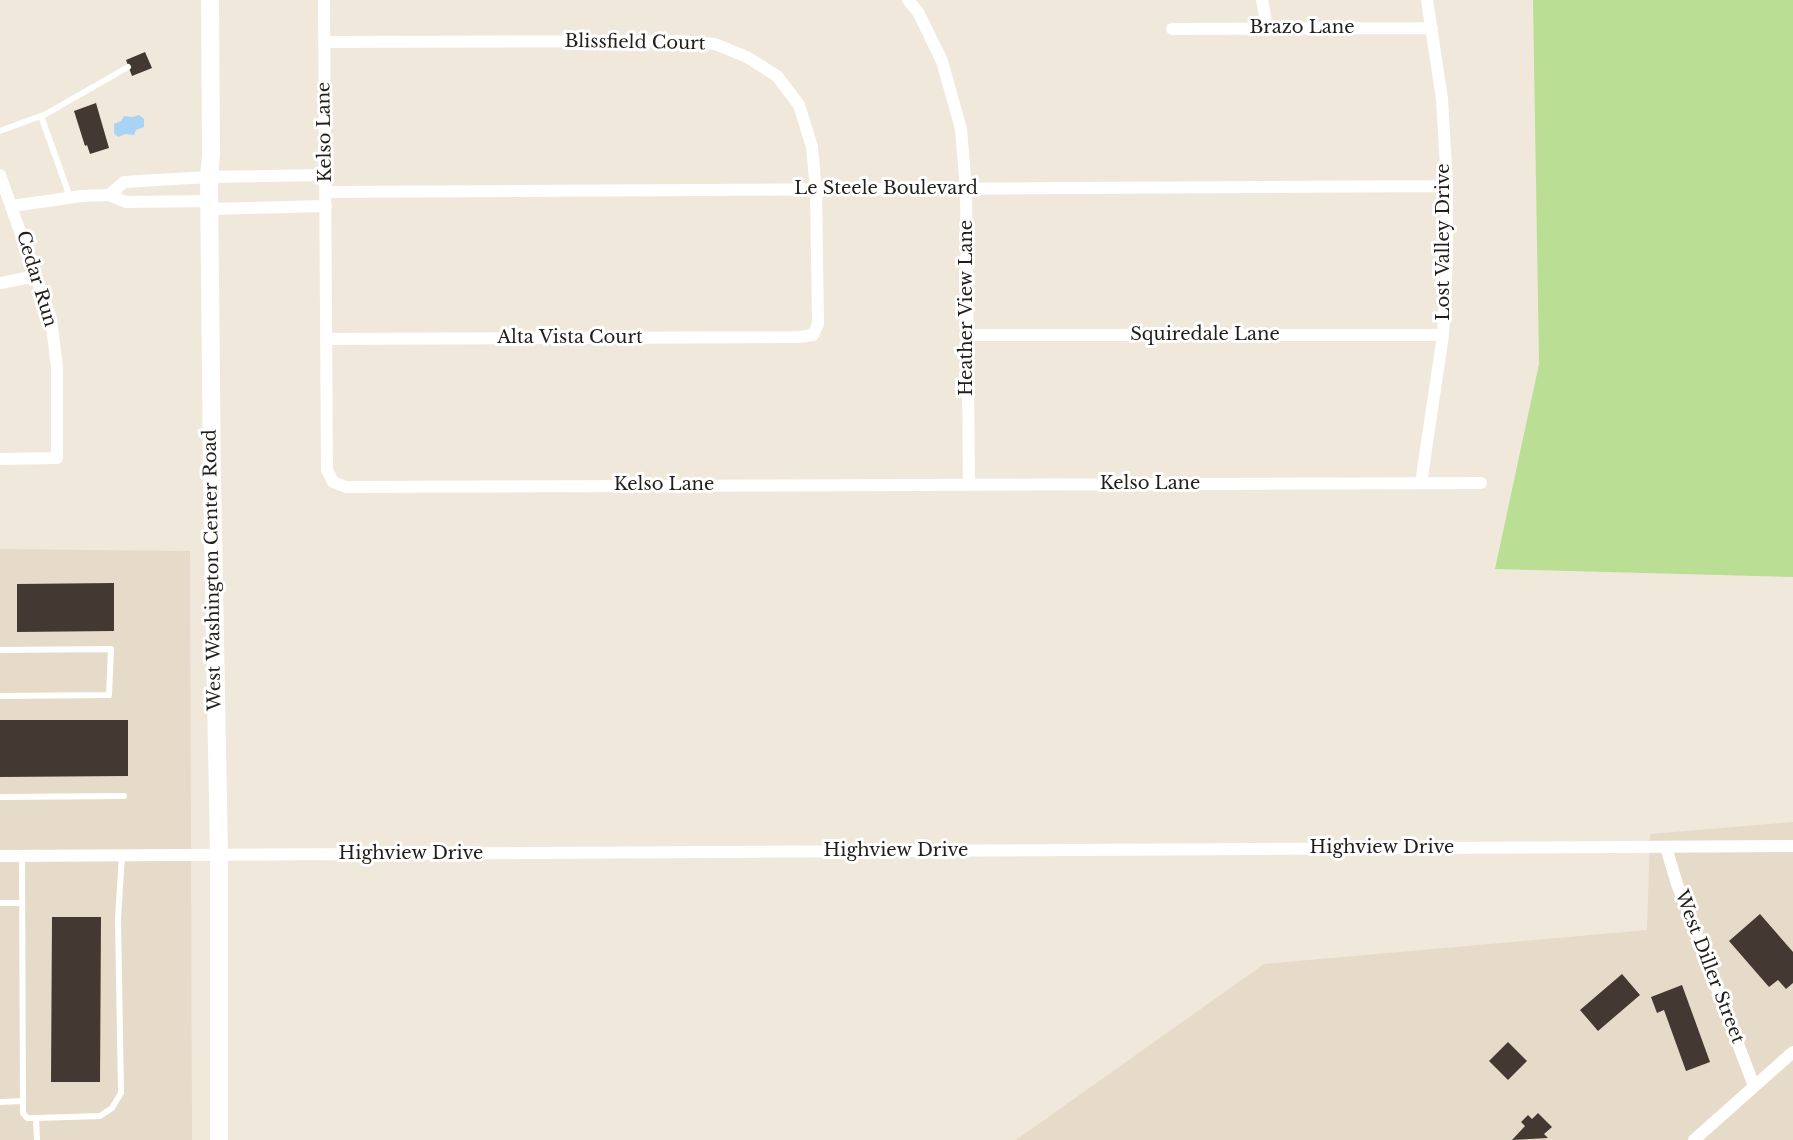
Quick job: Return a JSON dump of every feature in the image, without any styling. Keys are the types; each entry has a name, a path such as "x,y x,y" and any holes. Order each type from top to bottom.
{"main road":[{"name":"West Washington Center Road","path":"210,0 209,205 219,854 219,1140"}],"street":[{"name":"Kelso Lane","path":"324,0 327,470 333,482 346,487 1481,483"},
{"name":"Heather View Lane","path":"908,0 918,12 942,61 961,129 966,189 969,484"},
{"path":"1262,0 1268,27"},
{"name":"Lost Valley Drive","path":"1421,483 1443,335 1447,257 1442,99 1427,0"},
{"name":"Brazo Lane","path":"1172,29 1432,28"},
{"name":"Blissfield Court","path":"324,42 679,41 715,44 747,57 777,76 799,105 812,147 816,190 818,324 813,335"},
{"name":"Cedar Run","path":"0,175 51,319 57,367 57,458 0,459"},
{"path":"109,195 124,182 209,177 324,175"},
{"name":"Le Steele Boulevard","path":"326,192 1446,186"},
{"path":"12,206 70,197 109,195 126,202 326,206"},
{"path":"0,283 36,276"},
{"name":"Alta Vista Court","path":"326,339 799,337 813,335"},
{"name":"Squiredale Lane","path":"967,335 1443,335"},
{"name":"Highview Drive","path":"0,856 1793,846"},
{"name":"West Diller Street","path":"1666,847 1677,885 1754,1086"},
{"path":"1694,1140 1793,1052"}],"lane":[{"path":"0,131 41,116 128,67"},
{"path":"41,116 70,197"},
{"path":"0,650 111,649 109,694 0,696"},
{"path":"0,798 124,796"},
{"path":"22,856 23,1113 27,1118 36,1118 100,1116 112,1108 121,1093 118,919 122,855"},
{"path":"0,903 22,903"},
{"path":"0,1101 23,1101"},
{"path":"36,1118 37,1140"}],"shaded area":[{"path":"0,549 190,551 192,1140 0,1140"},
{"path":"1793,822 1793,1140 1016,1140 1264,964 1647,930 1650,834"}],"green space":[{"path":"1533,0 1793,0 1793,577 1495,569 1539,364"}],"water":[{"path":"139,115 144,119 144,127 136,130 134,135 125,134 118,137 114,133 114,124 121,121 124,116"}],"building":[{"path":"145,52 152,68 132,76 126,60"},
{"path":"96,103 109,148 90,154 87,145 85,146 74,111"},
{"path":"114,583 114,631 17,632 17,584"},
{"path":"0,720 128,720 128,776 0,777"},
{"path":"1760,914 1793,952 1793,983 1786,989 1778,980 1769,987 1729,941"},
{"path":"52,917 101,917 100,1082 51,1082"},
{"path":"1622,974 1640,995 1598,1031 1580,1010"},
{"path":"1682,985 1710,1062 1686,1071 1664,1010 1657,1013 1651,997"},
{"path":"1508,1042 1527,1061 1508,1080 1489,1061"},
{"path":"1538,1113 1552,1127 1544,1134 1548,1138 1512,1140 1525,1126 1521,1122 1528,1115 1532,1119"}]}
